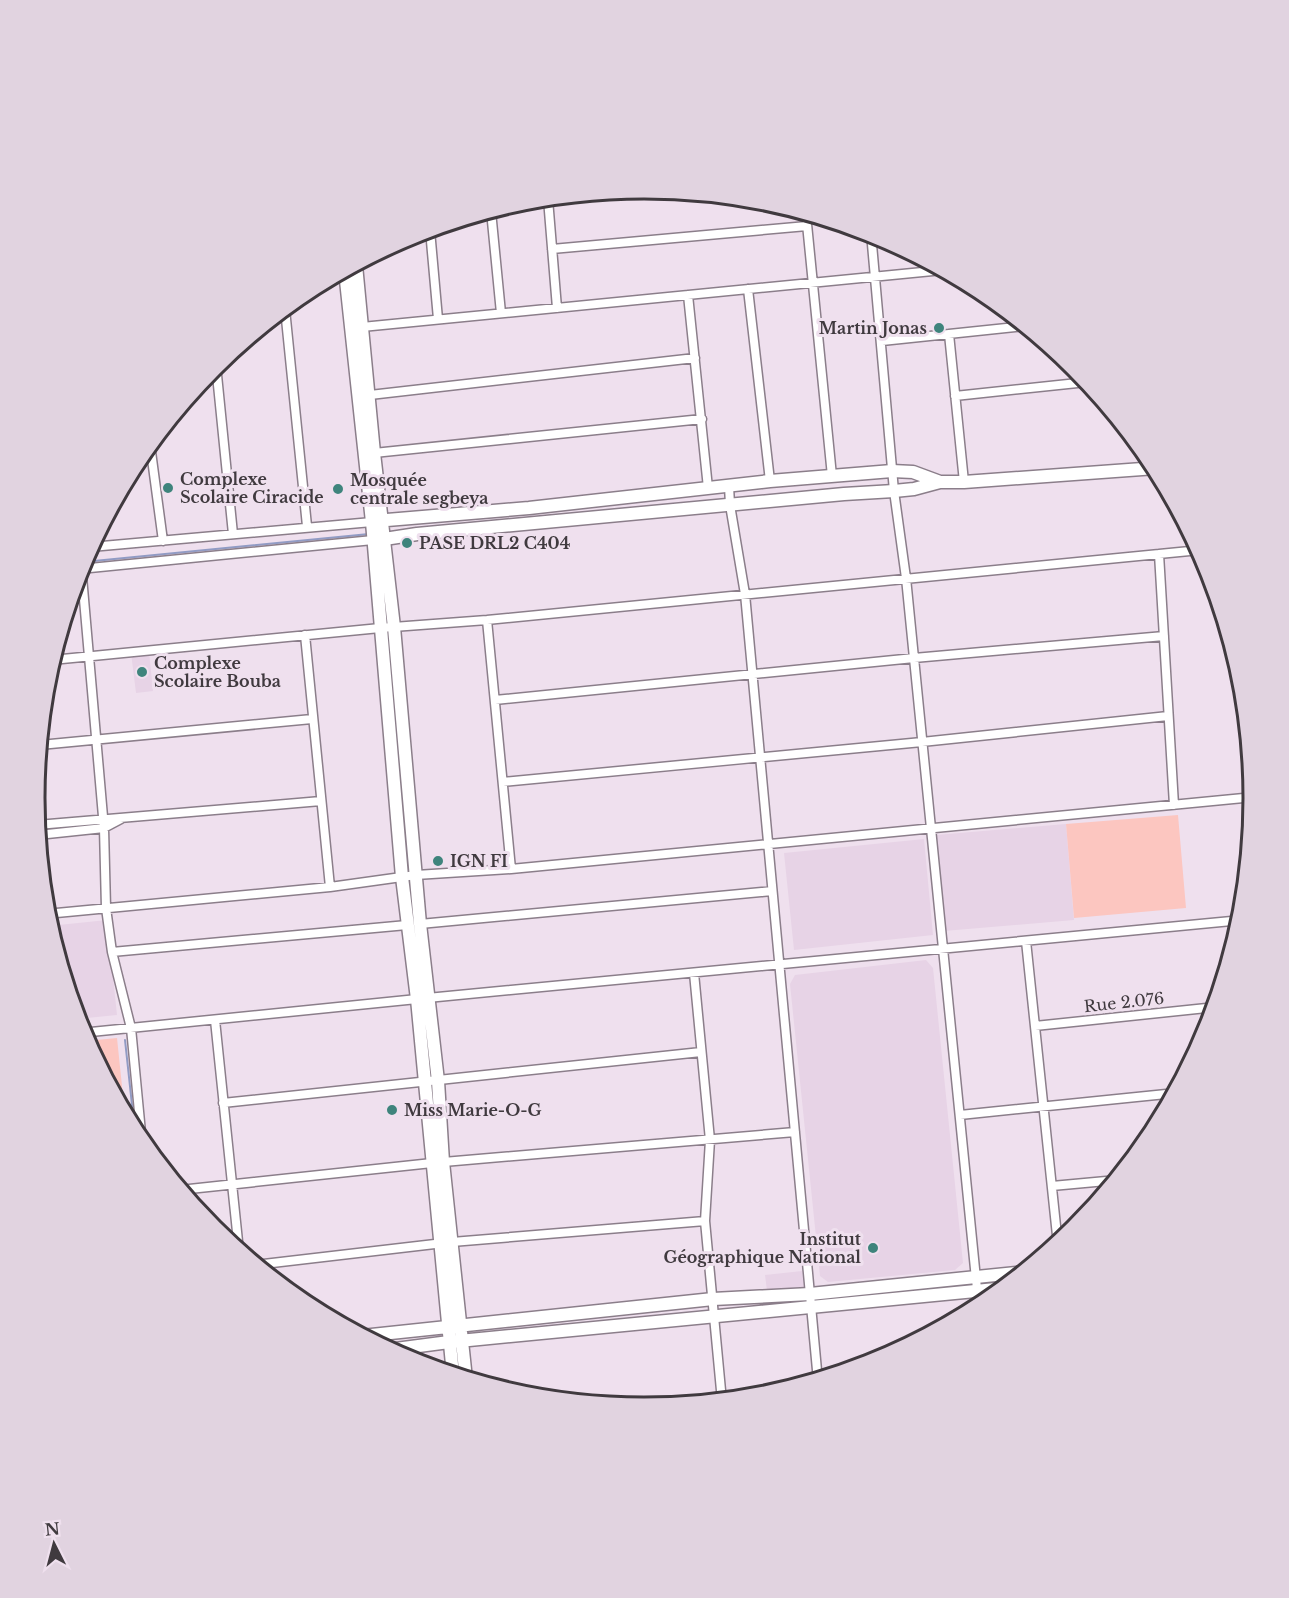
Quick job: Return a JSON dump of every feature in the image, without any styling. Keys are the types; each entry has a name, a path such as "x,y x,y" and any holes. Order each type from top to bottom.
{"street":[{"path":"549,208 557,308"},
{"path":"492,219 501,313"},
{"path":"807,222 832,476"},
{"path":"552,249 807,226"},
{"path":"431,239 438,320"},
{"path":"872,244 894,491 906,578 978,1297"},
{"path":"362,327 929,271"},
{"path":"357,273 374,453 377,521"},
{"path":"346,279 379,539 394,627 420,924 425,1081 438,1162 455,1325 462,1342 465,1371"},
{"path":"748,289 770,481"},
{"path":"688,295 708,488"},
{"path":"286,319 307,526"},
{"path":"882,341 1014,327"},
{"path":"949,334 964,482"},
{"path":"369,395 695,358"},
{"path":"217,379 232,534"},
{"path":"955,396 1076,383"},
{"path":"374,453 702,420"},
{"path":"152,458 163,541"},
{"path":"92,567 914,489 940,482 1145,469"},
{"path":"102,546 529,508 770,481 892,471 913,472 940,482"},
{"path":"729,486 745,594 817,1373"},
{"path":"379,539 380,628 406,925 423,998 438,1082 438,1162"},
{"path":"62,659 1190,551"},
{"path":"1159,554 1174,805"},
{"path":"83,591 105,828 106,908 112,952 131,1028 140,1123"},
{"path":"487,620 512,869"},
{"path":"305,635 330,887"},
{"path":"495,700 914,658 1164,636"},
{"path":"503,782 1168,716"},
{"path":"48,744 312,719"},
{"path":"56,913 330,887 416,875 512,869 1244,798"},
{"path":"46,824 321,801"},
{"path":"46,834 105,828 124,817"},
{"path":"420,924 772,891"},
{"path":"93,1032 1231,921"},
{"path":"112,952 406,925"},
{"path":"1026,941 1057,1234"},
{"path":"694,973 710,1140 705,1221 721,1393"},
{"name":"Rue 2.076","path":"1035,1026 1206,1008"},
{"path":"215,1020 238,1239"},
{"path":"223,1103 425,1081 438,1082 701,1052"},
{"path":"960,1115 1167,1094"},
{"path":"190,1189 438,1162 795,1132"},
{"path":"1052,1186 1106,1181"},
{"path":"266,1264 446,1243 705,1221"},
{"path":"404,1348 713,1317 810,1300 1011,1273"},
{"path":"375,1335 713,1299 810,1300 989,1289"},
{"path":"452,1367 449,1342 455,1325"}],"shaded area":[{"name":"Complexe Scolaire Bouba","path":"149,651 153,691 136,693 131,653"},
{"path":"1178,815 1186,908 1074,918 1066,824"},
{"path":"1066,824 1074,920 944,931 936,835"},
{"path":"924,839 933,935 794,950 784,853"},
{"path":"107,920 117,1015 87,1018 65,954 59,925"},
{"path":"926,960 933,968 963,1263 955,1270 828,1282 820,1276 790,984 795,975"},
{"path":"117,1038 123,1095 107,1064 96,1040"},
{"path":"802,1271 804,1288 767,1291 765,1275"}],"waterway":[{"path":"95,561 369,534"},
{"path":"125,1040 133,1111"}],"place":[{"name":"Martin Jonas","path":"939,328"},
{"name":"Complexe Scolaire Ciracide","path":"168,488"},
{"name":"Mosquée centrale segbeya","path":"338,489"},
{"name":"PASE DRL2 C404","path":"407,543"},
{"name":"Complexe Scolaire Bouba","path":"142,672"},
{"name":"IGN FI","path":"438,861"},
{"name":"Miss Marie-O-G","path":"392,1110"},
{"name":"Institut Géographique National","path":"873,1248"}]}
